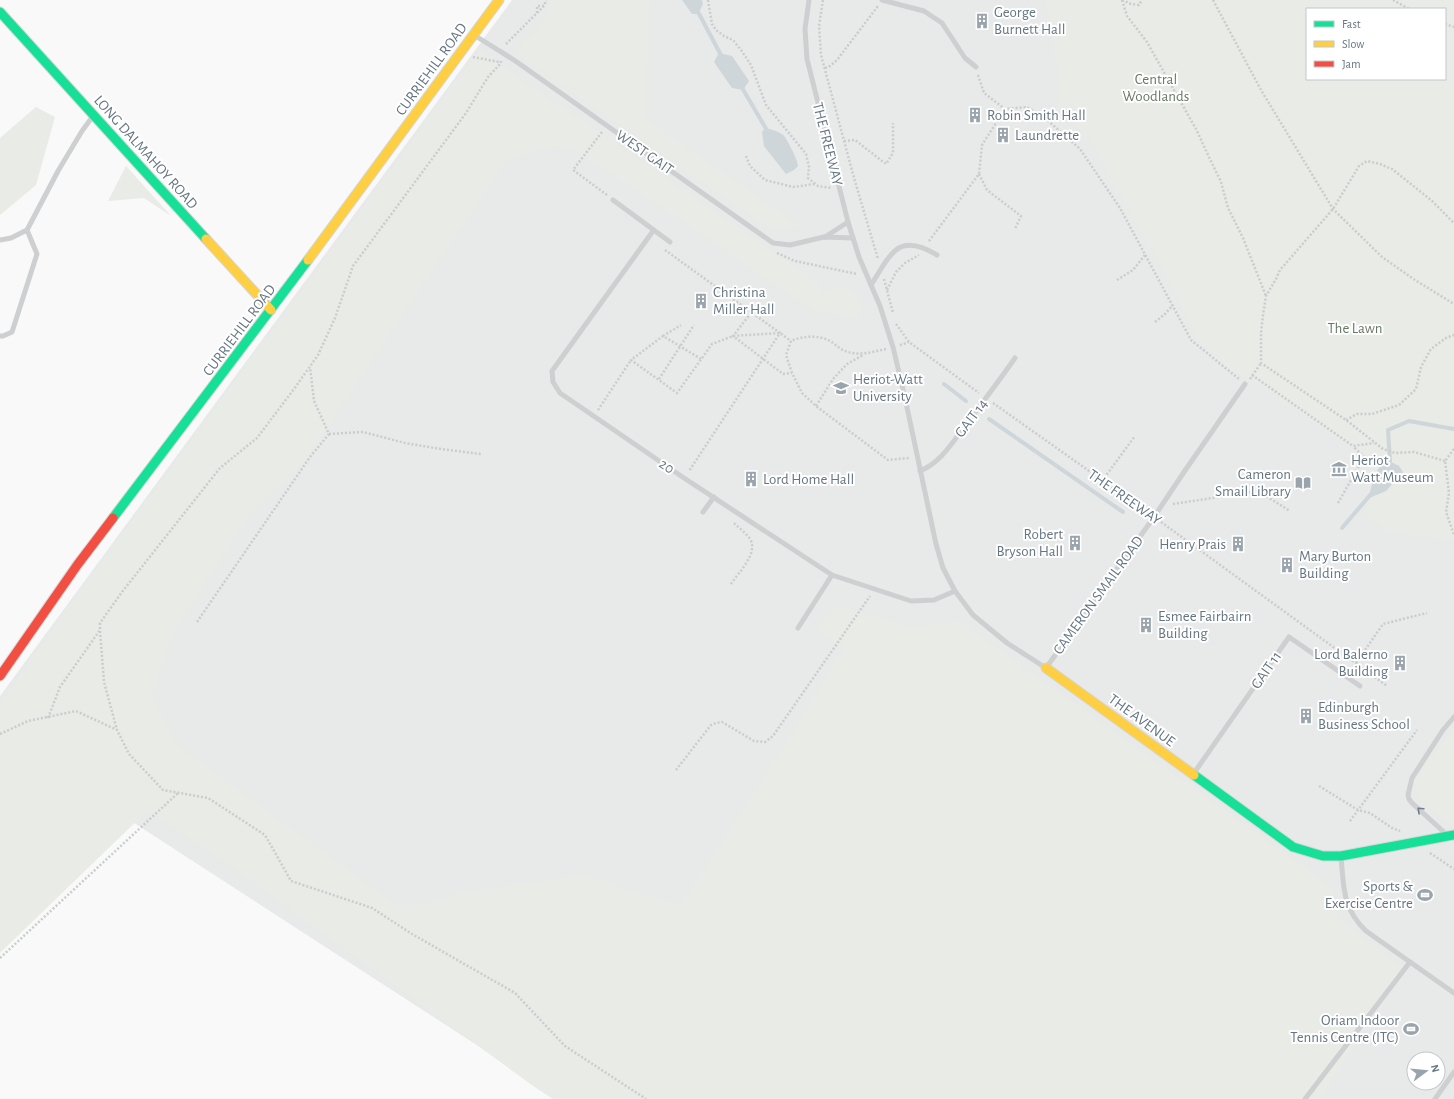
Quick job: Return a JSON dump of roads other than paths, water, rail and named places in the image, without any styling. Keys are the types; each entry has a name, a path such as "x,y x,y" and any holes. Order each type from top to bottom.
{"street":[{"name":"CURRIEHILL ROAD","path":"0,676 78,564 271,310 498,0"},
{"name":"LONG DALMAHOY ROAD","path":"0,12 271,310"},
{"name":"THE AVENUE","path":"1046,668 1293,847 1323,856 1341,856 1451,836"}],"lane":[{"name":"THE FREEWAY","path":"809,0 805,29 807,59 848,222 871,285"},
{"path":"883,0 924,11 942,23 965,58 976,66"},
{"name":"WEST GAIT","path":"473,35 499,51 606,125 773,243 790,245 824,237 853,238"},
{"path":"0,240 11,238 27,230 58,171 82,131 94,115"},
{"path":"614,200 670,242"},
{"name":"WEST GAIT","path":"824,237 848,222"},
{"path":"0,336 12,332 37,254 27,230"},
{"name":"20","path":"654,231 552,371 553,382 560,393 684,478 714,496 832,574 911,600 934,600 955,591"},
{"path":"920,472 893,347 880,306 871,285 897,249 905,245 924,247 937,255"},
{"name":"GAIT 14","path":"920,472 930,467 940,458 1015,358"},
{"name":"CAMERON SMAIL ROAD","path":"1046,668 1154,517 1245,384"},
{"name":"THE AVENUE","path":"920,472 936,544 943,568 955,591 973,615 989,629 1046,668"},
{"path":"703,512 714,496"},
{"path":"798,628 832,574"},
{"name":"GAIT 11","path":"1193,774 1289,637 1360,686"},
{"name":"THE AVENUE","path":"1451,836 1412,803 1408,795 1412,778 1443,730 1454,717"},
{"path":"1341,856 1345,894 1350,912 1356,922 1366,932 1454,993"},
{"path":"1305,1099 1410,962"},
{"path":"1435,1099 1454,1072"}],"waterway":[{"path":"697,10 722,57"},
{"path":"741,86 768,132"},
{"path":"944,384 966,401"},
{"path":"989,419 1123,512"},
{"path":"1388,465 1390,461 1388,430 1409,421 1454,429"},
{"path":"1342,528 1371,494"}],"place":[{"name":"George Burnett Hall","path":"982,21"},
{"name":"Robin Smith Hall","path":"975,115"},
{"name":"Laundrette","path":"1003,135"},
{"name":"Christina Miller Hall","path":"701,301"},
{"name":"Heriot-Watt University","path":"841,388"},
{"name":"Heriot Watt Museum","path":"1339,469"},
{"name":"Lord Home Hall","path":"751,479"},
{"name":"Cameron Smail Library","path":"1303,483"},
{"name":"Robert Bryson Hall","path":"1075,543"},
{"name":"Henry Prais","path":"1238,544"},
{"name":"Mary Burton Building","path":"1287,565"},
{"name":"Esmee Fairbairn Building","path":"1146,625"},
{"name":"Lord Balerno Building","path":"1400,663"},
{"name":"Edinburgh Business School","path":"1306,716"},
{"name":"Sports & Exercise Centre","path":"1425,895"},
{"name":"Oriam Indoor Tennis Centre (ITC)","path":"1411,1029"}],"park label":[{"name":"Central Woodlands","path":"1156,88"},
{"name":"The Lawn","path":"1355,328"}]}
